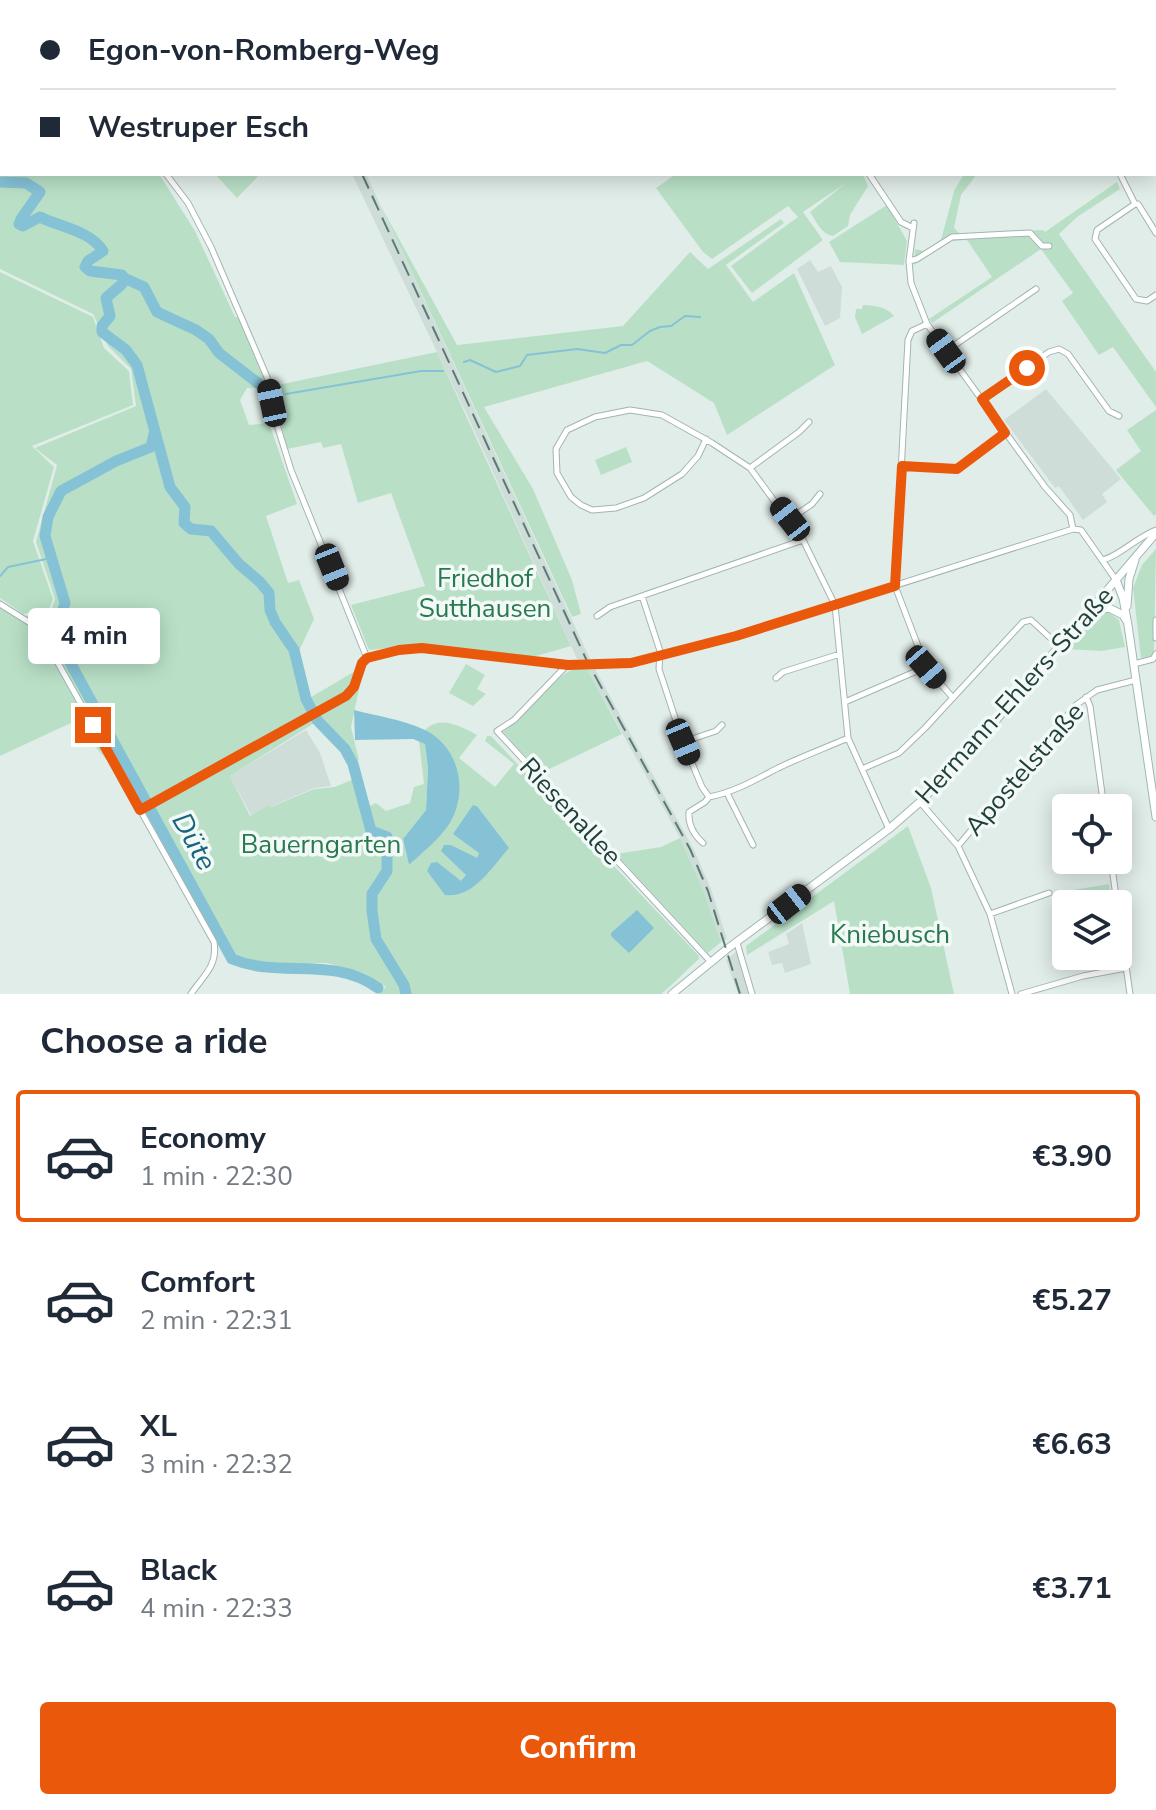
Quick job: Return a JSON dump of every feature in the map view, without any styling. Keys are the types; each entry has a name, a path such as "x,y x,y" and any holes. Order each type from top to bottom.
{"street":[{"path":"168,176 188,203 267,377 291,470 367,658"},
{"path":"870,176 901,222 913,225 909,261 914,296 927,324 1045,487 1070,515 1073,529"},
{"path":"1121,176 1135,204 1138,204 1156,233"},
{"path":"1135,204 1097,230 1095,239 1136,299 1147,301 1156,295"},
{"path":"909,261 952,237 1030,233 1042,246 1049,246"},
{"path":"946,351 1036,289"},
{"path":"927,324 912,331 908,340 895,586 926,667 953,698"},
{"path":"982,399 1049,352 1059,349 1068,354 1109,411 1119,416"},
{"path":"706,439 698,456 682,474 644,498 616,508 592,510 581,505 571,497 557,473 556,449 567,430 578,423 612,413 647,411 662,415 706,439 750,468 790,519 835,605 848,738 889,829"},
{"path":"750,468 809,422"},
{"path":"902,466 957,469 1005,433"},
{"path":"790,519 812,504 820,494"},
{"path":"143,808 339,701 351,691 367,658 411,648 568,665 631,663 659,658 1073,529 1081,530 1116,580 1128,621 1153,778 1156,817"},
{"name":"Hermann-Ehlers-Straße","path":"1102,560 1134,539 1156,531"},
{"name":"Hermann-Ehlers-Straße","path":"672,994 920,802 950,772 1156,531"},
{"path":"597,616 610,607 803,540"},
{"path":"1128,621 1129,579 1137,556"},
{"path":"642,596 659,658 659,669 683,742 709,797"},
{"path":"0,604 35,626 44,638 143,808 214,942 216,953 213,964 191,994"},
{"path":"1087,614 1095,609 1109,608 1128,621"},
{"path":"862,769 899,753 1023,622 1031,620 1059,646"},
{"path":"1156,620 1156,638"},
{"path":"776,678 783,672 840,654"},
{"path":"1134,664 1153,659 1156,654"},
{"name":"Riesenallee","path":"568,665 514,720 497,731 711,962"},
{"path":"845,702 926,667"},
{"name":"Apostelstraße","path":"958,846 1076,705 1097,690 1136,680"},
{"path":"1086,697 1090,706 1102,794"},
{"path":"683,742 716,731 722,725"},
{"path":"703,843 696,837 688,820 689,812 709,797 727,793 848,738"},
{"path":"727,793 753,845"},
{"path":"920,802 958,846 990,914 1012,994"},
{"path":"990,914 1049,893"},
{"path":"737,943 752,994"},
{"path":"1021,994 1044,991 1119,970"},
{"path":"1126,970 1130,994"}],"shaded area":[{"path":"353,176 367,176 590,659 577,659 469,419"},
{"path":"810,260 818,272 831,266 842,287 840,318 825,326 797,269"},
{"path":"1046,389 1121,479 1102,494 1107,502 1083,520 1004,420"},
{"path":"586,667 594,667 694,850 727,939 721,942 704,892 680,838"},
{"path":"306,730 320,753 331,786 314,788 251,815 230,776"},
{"path":"802,923 811,964 785,973 782,963 772,965 768,952 789,944 786,934"},
{"path":"738,950 749,994 738,994 726,960"}],"green space":[{"path":"0,176 160,176 195,231 235,317 242,318 273,386 437,352 571,646 529,658 418,645 369,650 351,605 425,586 391,493 358,503 341,444 323,448 321,442 287,449 273,387 247,388 240,400 249,425 269,423 297,504 266,516 288,583 299,580 314,619 298,653 290,653 299,666 306,700 364,666 351,727 359,760 351,764 316,722 230,776 250,816 269,805 271,807 314,789 335,787 356,778 370,832 385,838 385,870 371,894 368,911 372,941 393,977 381,947 374,895 388,872 388,836 371,829 365,808 376,803 386,811 410,803 414,787 424,784 419,741 425,744 428,767 426,810 403,839 409,865 441,834 449,823 457,800 457,785 446,750 425,730 437,723 444,723 477,735 459,758 495,787 514,764 485,741 487,736 491,736 699,956 661,994 379,994 386,987 364,973 327,963 255,963 235,955 223,931 209,938 115,769 73,722 0,756 0,604 21,617 51,611 55,599 36,542 57,465 35,448 136,406 131,369 108,346 93,314 0,269","holes":["473,805 477,806 508,848 467,891 437,883 427,871 461,882 467,875 451,845 477,859"]},
{"path":"217,176 258,176 237,198"},
{"path":"673,176 864,176 868,186 850,215 848,226 833,236 822,230 810,212 846,183 803,212 823,240 752,293 731,266 798,217 788,206 712,259 703,252 656,188"},
{"path":"963,176 975,176 961,195 954,228 960,234 1045,232 1117,182 1120,189 1077,217 1059,234 1156,372 1156,407 1113,347 1099,355 1062,301 1073,293 1041,249 932,323 929,319 992,277 967,240 951,241 914,265 915,249 924,251 941,240 954,191"},
{"path":"887,205 907,241 904,265 840,262 829,242"},
{"path":"381,206 457,345 623,326 690,252 708,269 781,219 784,223 726,265 753,302 794,273 835,365 727,435 714,403 647,361 484,407 533,489 572,580 581,614 572,617"},
{"path":"0,272 93,317 104,348 129,371 133,405 32,446 54,467 33,541 53,599 49,609 23,614 0,598"},
{"path":"863,305 884,308 894,316 862,334 855,317 856,309 862,309"},
{"path":"1156,410 1154,516 1116,470 1141,451 1127,430"},
{"path":"626,447 632,462 601,475 595,460"},
{"path":"1156,549 1154,651 1151,656 1141,658 1133,588 1142,565"},
{"path":"1108,612 1119,620 1125,647 1101,651 1066,649 1092,618"},
{"path":"466,664 485,675 477,689 486,694 473,706 449,693"},
{"path":"577,667 586,667 622,734 541,773 503,732 557,680"},
{"name":"Kniebusch","path":"908,826 931,888 954,994 850,994 834,901 747,955 746,946"},
{"path":"680,838 704,892 721,942 708,953 616,854 661,847"},
{"path":"1109,884 1110,890 1073,890"}],"water":[{"path":"354,710 425,730 447,748 454,760 459,786 455,813 439,837 409,865 403,839 426,810 428,768 425,744 413,739 355,740"},
{"path":"473,805 477,806 509,848 473,887 455,895 445,895 427,871 431,863 437,862 461,881 466,875 441,851 444,845 451,845 477,858 479,853 453,834"},
{"path":"637,910 654,928 629,953 611,933"}],"waterway":[{"name":"Düte","path":"0,182 26,183 40,192 19,224 23,226 40,217 83,234 103,251 88,261 85,267 90,271 122,275 124,278 122,284 106,298 110,316 102,326 102,332 126,350 137,365 170,487 185,507 184,523 191,529 211,531 269,593 270,610 275,622 294,650 306,699 317,720 345,749 353,764 371,831 387,837 387,871 372,894 372,911 376,939 404,985 406,994"},
{"name":"Düte","path":"124,278 144,287 157,312 209,339 219,353 263,387"},
{"path":"464,362 470,360 496,372 520,366 527,355 577,349 605,353 621,345 632,345 650,331 671,326 685,316 700,317"},
{"path":"286,394 421,371 443,371"},
{"name":"Düte","path":"154,434 151,447 116,461 61,491 48,517 45,536 65,603 61,616 54,623 54,633 232,959 250,965 343,972 378,988"},
{"path":"0,576 8,567 51,558"}],"railway":[{"path":"363,176 587,661 690,849 708,891 740,994"}],"route":[{"path":"93,725 140,810 339,701 354,687 362,663 367,658 422,648 568,665 631,663 736,636 895,586 902,466 957,469 1005,433 982,399 1027,368"}],"park label":[{"name":"Friedhof Sutthausen","path":"485,593"},
{"name":"Bauerngarten","path":"321,844"}]}
